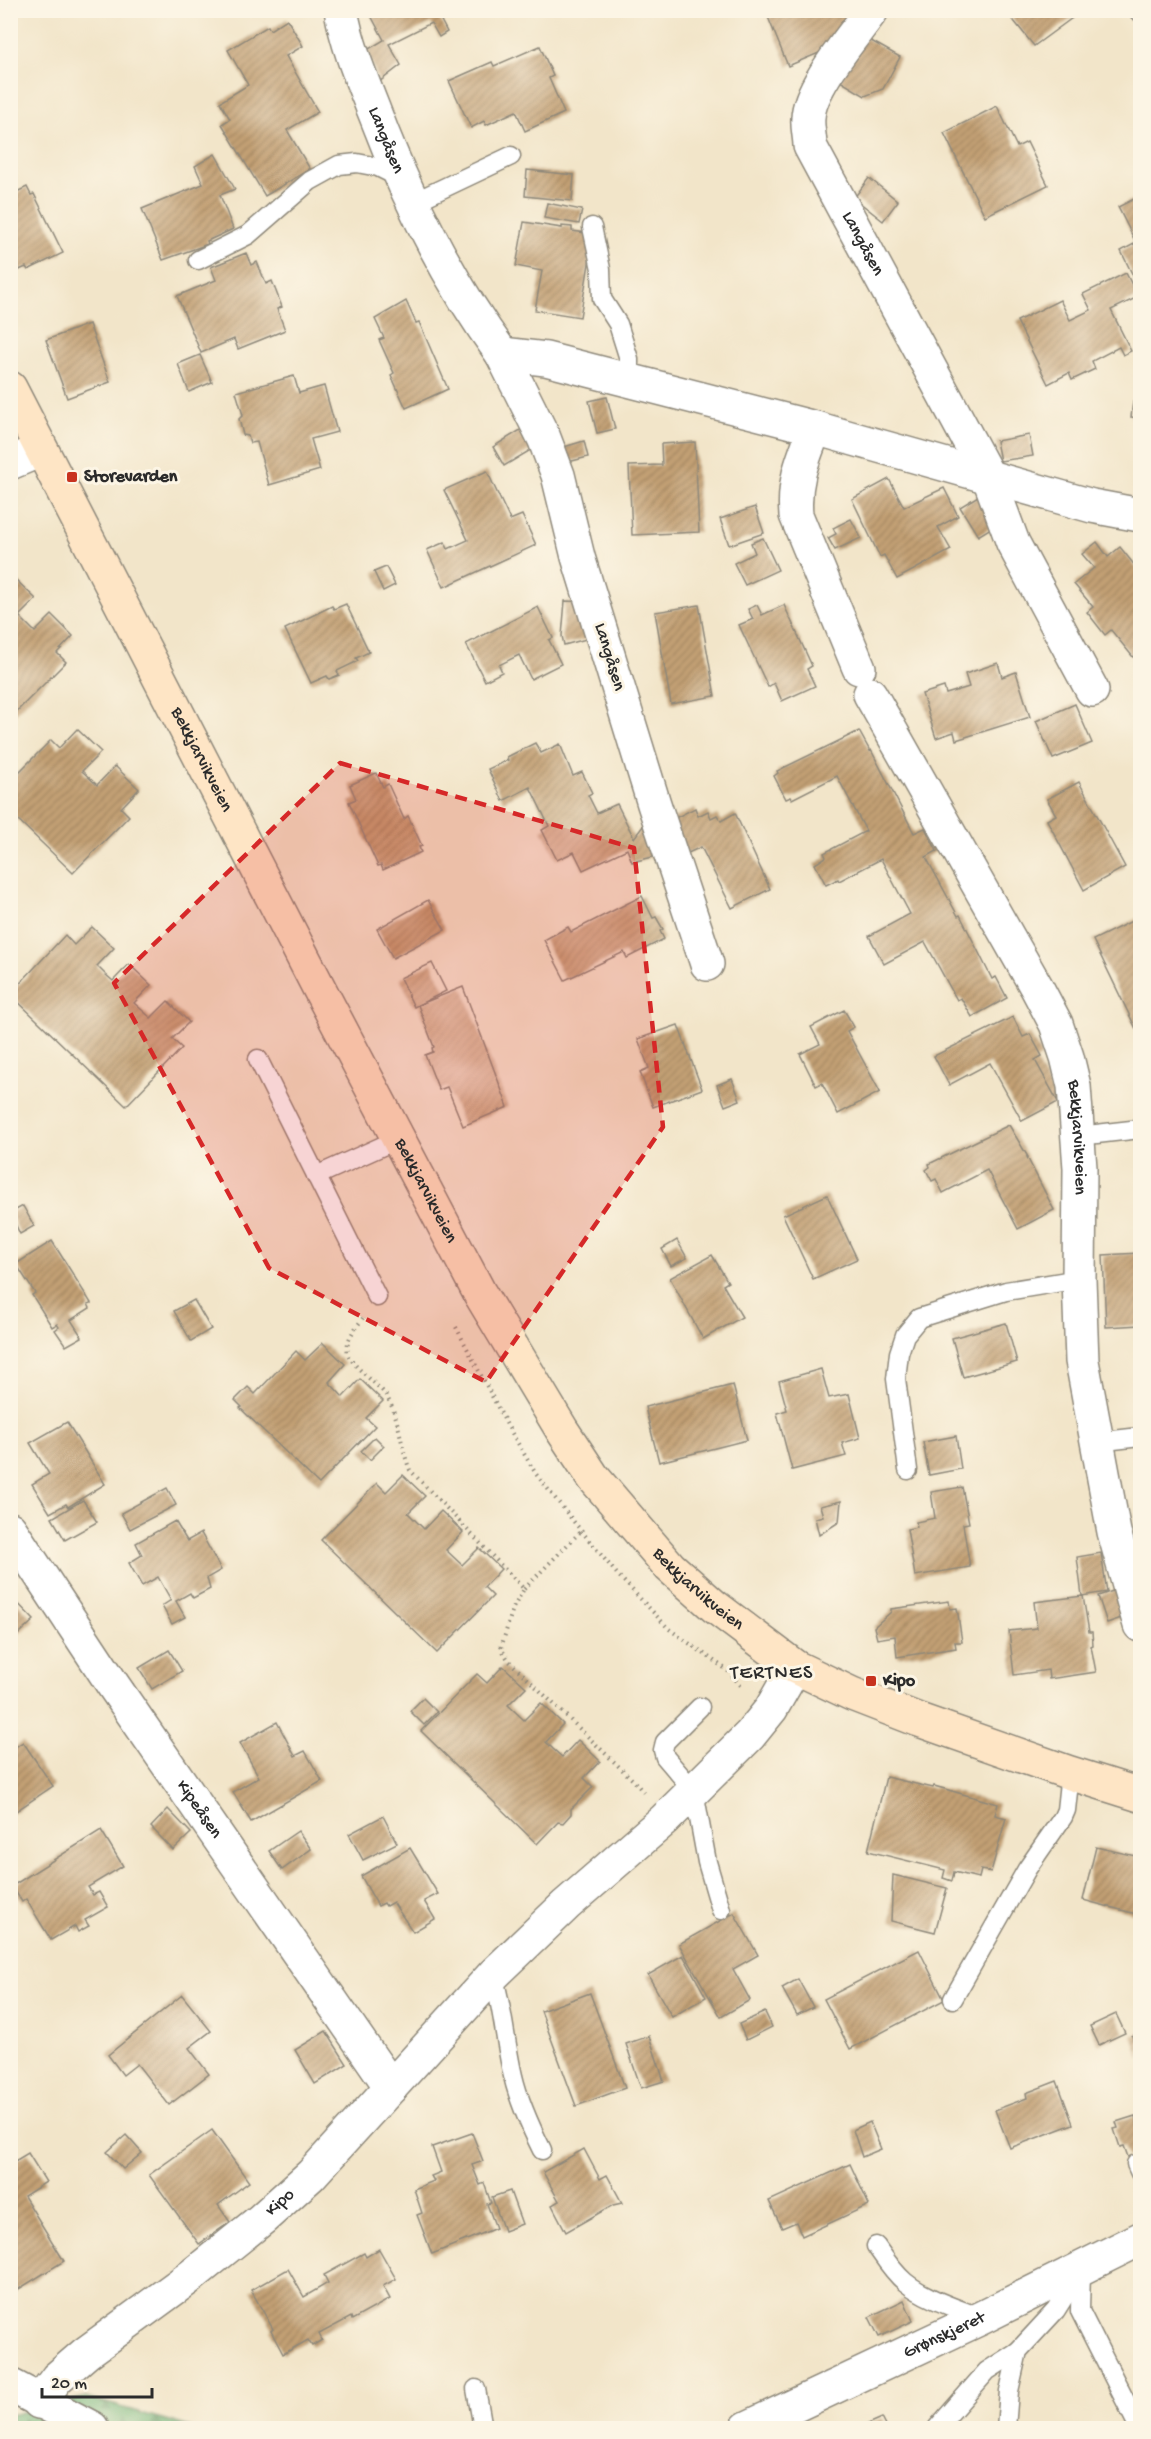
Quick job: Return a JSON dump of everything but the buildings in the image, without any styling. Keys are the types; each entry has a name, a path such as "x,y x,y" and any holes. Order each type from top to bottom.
{"street":[{"name":"Langåsen","path":"341,10 350,47 406,191 451,279 502,354 544,438 558,475 578,557 707,964"},
{"name":"Langåsen","path":"872,10 819,84 811,101 808,118 810,146 989,478 1013,543 1092,690"},
{"path":"502,354 546,359 815,428 1092,506 1140,515"},
{"name":"Bekkjarvikveien","path":"10,388 479,1292 593,1477 670,1567 714,1606 795,1667 852,1694 919,1720 1140,1795"},
{"name":"Bekkjarvikveien","path":"815,428 799,469 794,494 796,515 864,681 1056,1024 1067,1057 1074,1086 1079,1137 1079,1279 1082,1361 1114,1532 1140,1625"},
{"path":"10,463 41,450"},
{"name":"Kipeåsen","path":"10,1529 113,1685 391,2087"},
{"name":"Kipo","path":"39,2402 57,2378 190,2277 262,2219 311,2175 493,1975 566,1905 664,1820 750,1735 771,1709 795,1667"},
{"name":"Grønskjeret","path":"747,2428 981,2318 1140,2239"},
{"path":"10,2385 92,2428"}],"lane":[{"path":"198,260 248,235 310,181 339,165 357,163 378,167 406,191 511,156"},
{"path":"592,227 601,269 602,299 618,324 629,359 629,380"},
{"path":"258,1059 377,1297"},
{"path":"1079,1137 1140,1129"},
{"path":"316,1176 398,1139"},
{"path":"908,1470 896,1380 899,1353 905,1335 919,1318 1006,1291 1079,1279"},
{"path":"1096,1442 1140,1437"},
{"path":"700,1707 665,1742 663,1750 665,1757 694,1791 707,1862 721,1910"},
{"path":"953,1999 1027,1869 1063,1817 1066,1810 1070,1773"},
{"path":"493,1975 499,1994 513,2078 525,2114 542,2150"},
{"path":"876,2246 892,2270 907,2283 949,2306 981,2318"},
{"path":"938,2428 987,2371 1018,2351 1056,2310 1082,2268"},
{"path":"1082,2268 1080,2311 1139,2428"},
{"path":"1006,2428 1018,2351"},
{"path":"476,2389 483,2428"}],"path":[{"path":"377,1297 348,1340 350,1356 386,1395 396,1420 410,1470 524,1589"},
{"path":"580,1531 524,1589 513,1608 501,1648 509,1661 634,1781 664,1820"}],"highlighted area":[{"path":"340,763 634,848 663,1127 486,1382 269,1268 114,983"}],"green space":[{"path":"86,2397 193,2428 11,2428 10,2415"}],"place":[{"name":"Storevarden","path":"72,477"},
{"name":"Kipo","path":"871,1681"}],"district":[{"name":"TERTNES","path":"772,1674"}]}
